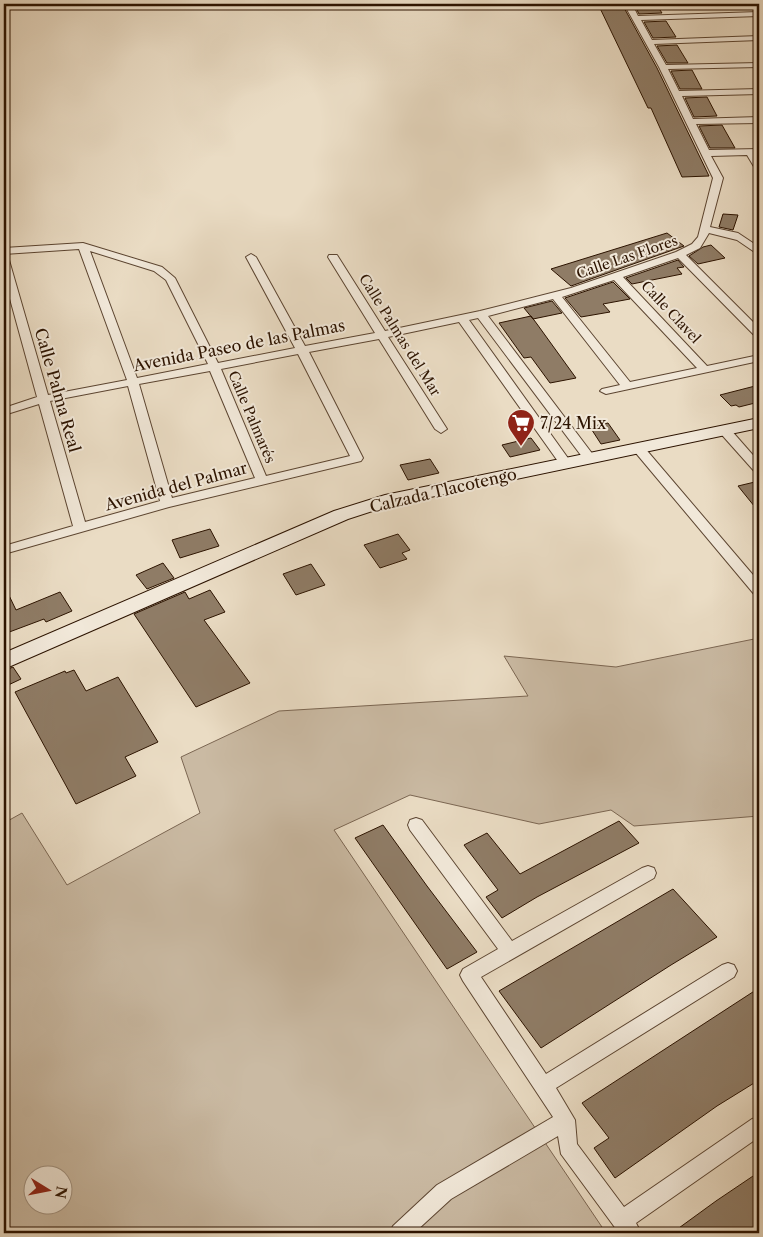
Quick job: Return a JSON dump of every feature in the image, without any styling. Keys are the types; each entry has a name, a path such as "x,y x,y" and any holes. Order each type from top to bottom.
{"street":[{"name":"Calle Las Flores","path":"481,314 555,296 680,254 696,246 703,237 718,178 663,67 628,4"},
{"path":"636,18 759,14"},
{"path":"649,42 759,38"},
{"path":"663,67 759,65"},
{"path":"676,94 759,91"},
{"path":"690,122 759,120"},
{"path":"706,153 755,152 759,168"},
{"path":"705,229 738,235 759,252"},
{"path":"83,246 132,382 168,503"},
{"name":"Calle Palmarés","path":"4,251 83,246 158,269 170,278 214,366 262,480"},
{"path":"680,254 759,334"},
{"path":"251,257 302,350"},
{"name":"Calle Palmas del Mar","path":"333,257 441,430"},
{"name":"Calle Palma Real","path":"4,260 80,528"},
{"name":"Calle Clavel","path":"616,276 704,369"},
{"path":"555,296 627,386"},
{"path":"481,314 590,459"},
{"name":"Avenida Paseo de las Palmas","path":"4,412 43,399 382,335 481,314"},
{"path":"462,318 566,464"},
{"name":"Avenida del Palmar","path":"4,550 168,503 357,458 302,350"},
{"path":"606,390 759,358"},
{"name":"Calzada Tlacotengo","path":"4,661 341,515 385,500 759,424"},
{"path":"726,432 759,469"},
{"path":"638,449 759,591"},
{"path":"416,826 510,952"},
{"path":"648,873 469,975 566,1120 568,1147 626,1227 759,1126"},
{"path":"544,1085 728,970"},
{"path":"400,1233 444,1192 566,1120"}],"shaded area":[{"path":"759,638 759,816 634,826 611,810 539,824 410,795 334,830 606,1233 4,1233 4,823 22,813 67,885 200,813 181,757 279,711 528,696 504,656 616,667"}],"building":[{"path":"598,4 622,4 657,68 709,176 682,177 651,108 648,108"},
{"path":"634,4 656,4 662,13 639,14"},
{"path":"666,21 676,37 653,38 644,22"},
{"path":"677,45 688,63 667,63 657,46"},
{"path":"692,70 702,89 680,89 671,71"},
{"path":"707,97 717,116 694,117 685,98"},
{"path":"722,125 735,148 710,148 699,126"},
{"path":"723,214 738,215 733,230 719,227"},
{"path":"667,233 684,246 571,286 551,269"},
{"path":"711,245 725,258 698,264 689,256 703,247"},
{"path":"678,260 684,267 677,268 682,274 632,284 626,278"},
{"path":"613,282 630,299 603,304 610,312 581,317 565,298"},
{"path":"552,301 562,313 533,319 524,308"},
{"path":"531,316 576,378 550,383 531,357 524,358 499,323"},
{"path":"759,385 759,402 739,407 736,405 731,406 720,395"},
{"path":"608,423 620,440 601,444 590,427"},
{"name":"7/24 Mix","path":"531,438 540,450 510,457 502,445"},
{"path":"430,459 439,473 408,480 400,465"},
{"path":"759,481 759,512 738,486"},
{"path":"210,529 219,546 180,558 172,540"},
{"path":"398,534 410,550 402,553 407,559 380,568 364,545"},
{"path":"163,563 174,578 147,589 136,575"},
{"path":"311,564 325,585 296,595 283,574"},
{"path":"4,585 16,610 60,592 72,611 46,622 44,619 4,634"},
{"path":"210,590 225,612 204,620 250,683 196,707 134,614 185,592 189,599"},
{"path":"13,667 21,679 4,687 4,671"},
{"path":"74,670 86,691 118,677 158,742 125,757 136,776 76,804 15,692 65,671 66,673"},
{"path":"619,821 639,843 537,897 502,918 486,897 498,890 464,845 487,833 520,874"},
{"path":"383,825 477,952 447,969 355,838"},
{"path":"673,889 717,937 541,1048 499,991"},
{"path":"759,988 759,1080 717,1106 615,1178 594,1148 609,1138 582,1103"},
{"path":"759,1172 759,1233 672,1233 716,1201"}],"place":[{"name":"7/24 Mix","path":"521,447"}]}
